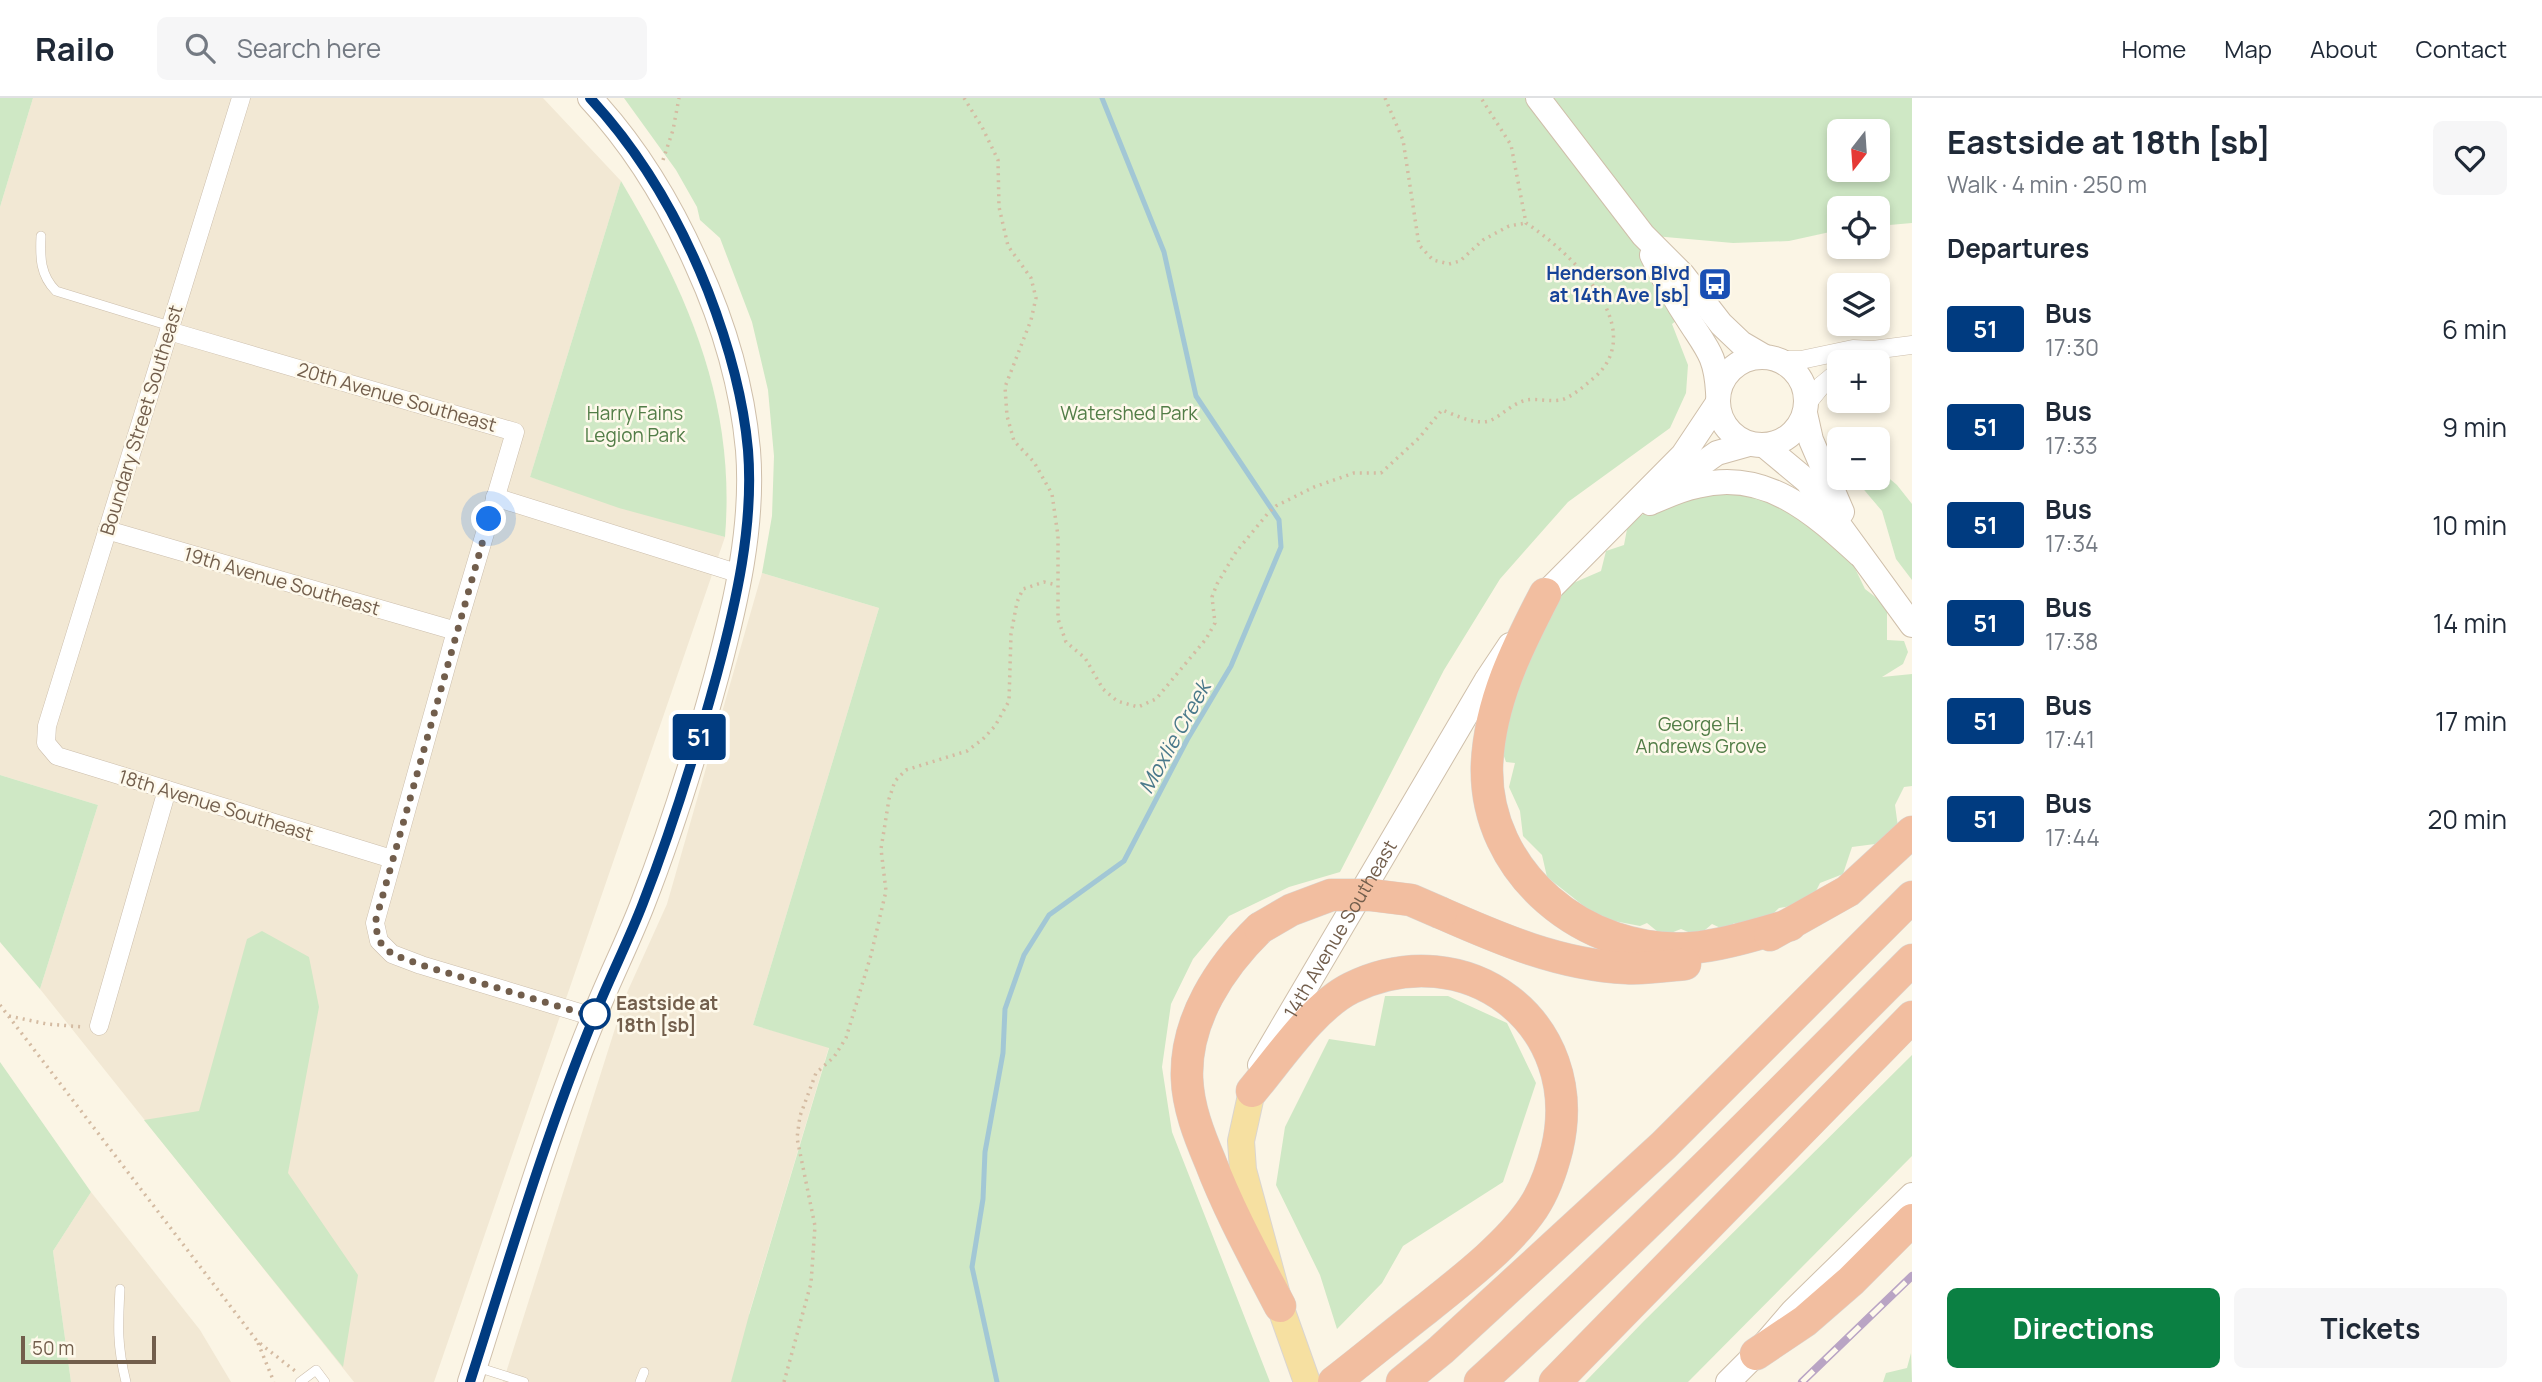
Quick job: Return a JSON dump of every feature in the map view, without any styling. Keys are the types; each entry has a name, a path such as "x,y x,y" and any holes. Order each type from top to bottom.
{"highway":[{"path":"1545,594 1500,691 1489,744 1487,783 1491,809 1508,852 1522,875 1569,917 1608,935 1650,947 1690,948 1790,925"},
{"path":"1280,1306 1227,1206 1196,1126 1187,1079 1190,1044 1201,1008 1240,946 1260,928 1291,910 1331,895 1371,895 1411,900 1506,942 1570,960 1628,968 1690,963 1741,949 1790,925 1848,891 1912,832"},
{"path":"1402,1382 1441,1350 1664,1145 1912,898"},
{"path":"1480,1382 1688,1185 1912,960"},
{"path":"1252,1091 1310,1022 1335,997 1350,988 1393,972 1413,970 1458,975 1499,992 1520,1008 1534,1026 1557,1069 1562,1093 1559,1140 1553,1164 1533,1208 1488,1257 1335,1382"},
{"path":"1555,1382 1912,1017"},
{"path":"1756,1354 1805,1321 1851,1281 1912,1220"}],"main road":[{"path":"473,1374 549,1135 594,1017 643,903 681,794 729,630 740,574 747,513 748,454 741,398 729,347 702,276 679,226 650,174 590,98"},
{"path":"1538,98 1643,235 1677,269 1728,331 1741,343 1799,377 1804,388 1805,410 1817,456 1860,555"},
{"path":"1643,235 1680,305 1708,347 1717,373 1720,417 1727,429 1737,438 1757,445 1807,481 1912,625"},
{"path":"1717,398 1722,380 1740,362 1752,358 1772,359"},
{"name":"14th Avenue Southeast","path":"1304,1374 1280,1306 1243,1170 1241,1141 1261,1061 1486,681 1545,594 1683,455 1717,398"},
{"path":"1757,445 1778,443 1790,436 1799,425 1805,410"},
{"name":"14th Avenue Southeast","path":"1611,528 1650,503 1678,479 1717,453 1757,445"},
{"path":"1650,503 1698,485 1738,483 1760,487 1782,494 1802,505 1860,555"},
{"path":"1728,1382 1793,1311 1912,1195"}],"street":[{"name":"Boundary Street Southeast","path":"46,743 47,726 241,98"},
{"name":"20th Avenue Southeast","path":"169,329 515,432 495,497"},
{"path":"1848,350 1912,345"},
{"path":"1772,359 1801,360 1827,354"},
{"path":"1805,410 1827,382"},
{"path":"594,1017 392,954 379,941 375,923 495,497 740,574"},
{"name":"19th Avenue Southeast","path":"107,530 456,631"},
{"name":"18th Avenue Southeast","path":"46,743 57,756 392,859"},
{"path":"99,1026 166,790"}],"lane":[{"path":"41,236 41,266 56,291 169,329"},
{"path":"120,1289 118,1331 120,1359 126,1382"},
{"path":"304,1381 316,1370 325,1382"},
{"path":"640,1382 644,1372"},
{"path":"473,1374 524,1382"}],"path":[{"path":"650,174 663,161 679,98"},
{"path":"964,98 998,160 999,207 1008,246 1031,278 1036,298 1031,320 1005,387 1007,416 1014,441 1034,462 1052,494 1058,537 1058,619 1066,642 1085,658 1103,689 1117,701 1139,707 1156,699 1206,639 1215,623 1212,597 1217,584 1236,552 1276,506 1314,487 1354,473 1381,472 1419,438 1442,410 1468,419 1488,421 1511,406 1527,400 1562,400 1580,390 1605,368 1613,342 1614,326 1602,300 1585,275 1545,235 1526,223 1509,226 1483,240 1460,261 1449,264 1433,260 1419,245 1403,140 1385,98"},
{"path":"1481,98 1511,145 1526,223"},
{"path":"784,1382 811,1283 815,1226 797,1138 800,1116 816,1073 834,1057 846,1038 871,955 886,891 881,849 888,799 895,781 906,771 967,751 995,726 1009,701 1011,634 1017,602 1023,589 1044,582 1057,585"},
{"path":"0,1005 257,1341 304,1381"},
{"path":"9,1016 61,1026 99,1026"},
{"path":"257,1341 274,1382"}],"shaded area":[{"path":"33,98 543,98 621,181 530,477 725,537 434,1382 354,1382 40,989 98,805 0,775 0,207"},
{"path":"762,573 879,608 753,1025 829,1047 749,1314 788,1382 503,1382 625,997 667,904"},
{"path":"91,1192 200,1330 231,1382 71,1382 53,1251"}],"green space":[{"path":"0,98 33,98 0,207"},
{"name":"Watershed Park","path":"624,98 1912,98 1912,223 1890,225 1890,196 1827,196 1827,233 1789,241 1733,243 1643,235 1685,314 1672,324 1688,365 1686,393 1670,428 1568,502 1500,579 1444,670 1340,872 1289,887 1229,916 1193,959 1171,1004 1162,1067 1172,1132 1270,1382 731,1382 829,1048 753,1025 879,608 762,573 772,516 774,456 768,390 752,322 720,238 700,220 697,207 676,170"},
{"name":"Harry Fains Legion Park","path":"621,181 667,265 686,308 715,395 723,440 725,537 619,508 530,477"},
{"path":"1890,479 1912,504 1912,580 1896,559 1882,511 1864,490 1890,490"},
{"name":"George H. Andrews Grove","path":"1703,490 1770,495 1851,560 1865,589 1887,606 1887,640 1904,641 1908,652 1903,664 1882,677 1912,674 1912,786 1904,787 1895,805 1898,827 1875,844 1852,847 1843,874 1820,883 1810,903 1779,908 1757,929 1734,923 1727,931 1712,924 1698,936 1681,929 1663,936 1647,923 1640,926 1599,918 1547,877 1542,855 1523,836 1520,811 1509,787 1515,763 1506,762 1494,728 1564,587 1601,571 1606,551 1624,545 1628,524 1645,513"},
{"path":"0,775 98,805 40,989 0,942"},
{"path":"262,931 309,957 319,1007 288,1173 358,1275 343,1367 144,1120 199,1111 247,939"},
{"path":"1385,996 1448,996 1507,1023 1536,1083 1503,1182 1403,1246 1382,1283 1337,1329 1320,1275 1276,1185 1285,1127 1329,1039 1375,1046"},
{"path":"1912,1055 1912,1156 1688,1382 1585,1382 1643,1322"},
{"path":"0,1062 91,1192 53,1251 71,1382 0,1382"},
{"path":"1911,1353 1912,1382 1883,1382 1886,1373 1907,1368"}],"waterway":[{"name":"Moxlie Creek","path":"997,1382 972,1267 983,1199 985,1152 1003,1053 1005,1009 1024,955 1049,915 1124,861 1187,740 1231,666 1281,547 1279,520 1196,396 1164,252 1102,98"}],"railway":[{"path":"1802,1382 1912,1276"}],"bus line":[{"name":"51","path":"470,1382 549,1135 594,1017 643,903 681,794 729,630 740,574 747,513 748,454 741,398 729,347 702,276 679,226 650,174 590,98"}],"place":[{"name":"Henderson Blvd at 14th Ave [sb]","path":"1715,284"},
{"name":"Eastside at 18th [sb]","path":"595,1014"}],"route":[{"path":"489,519 375,923 379,941 392,954 594,1017 595,1014"}]}
